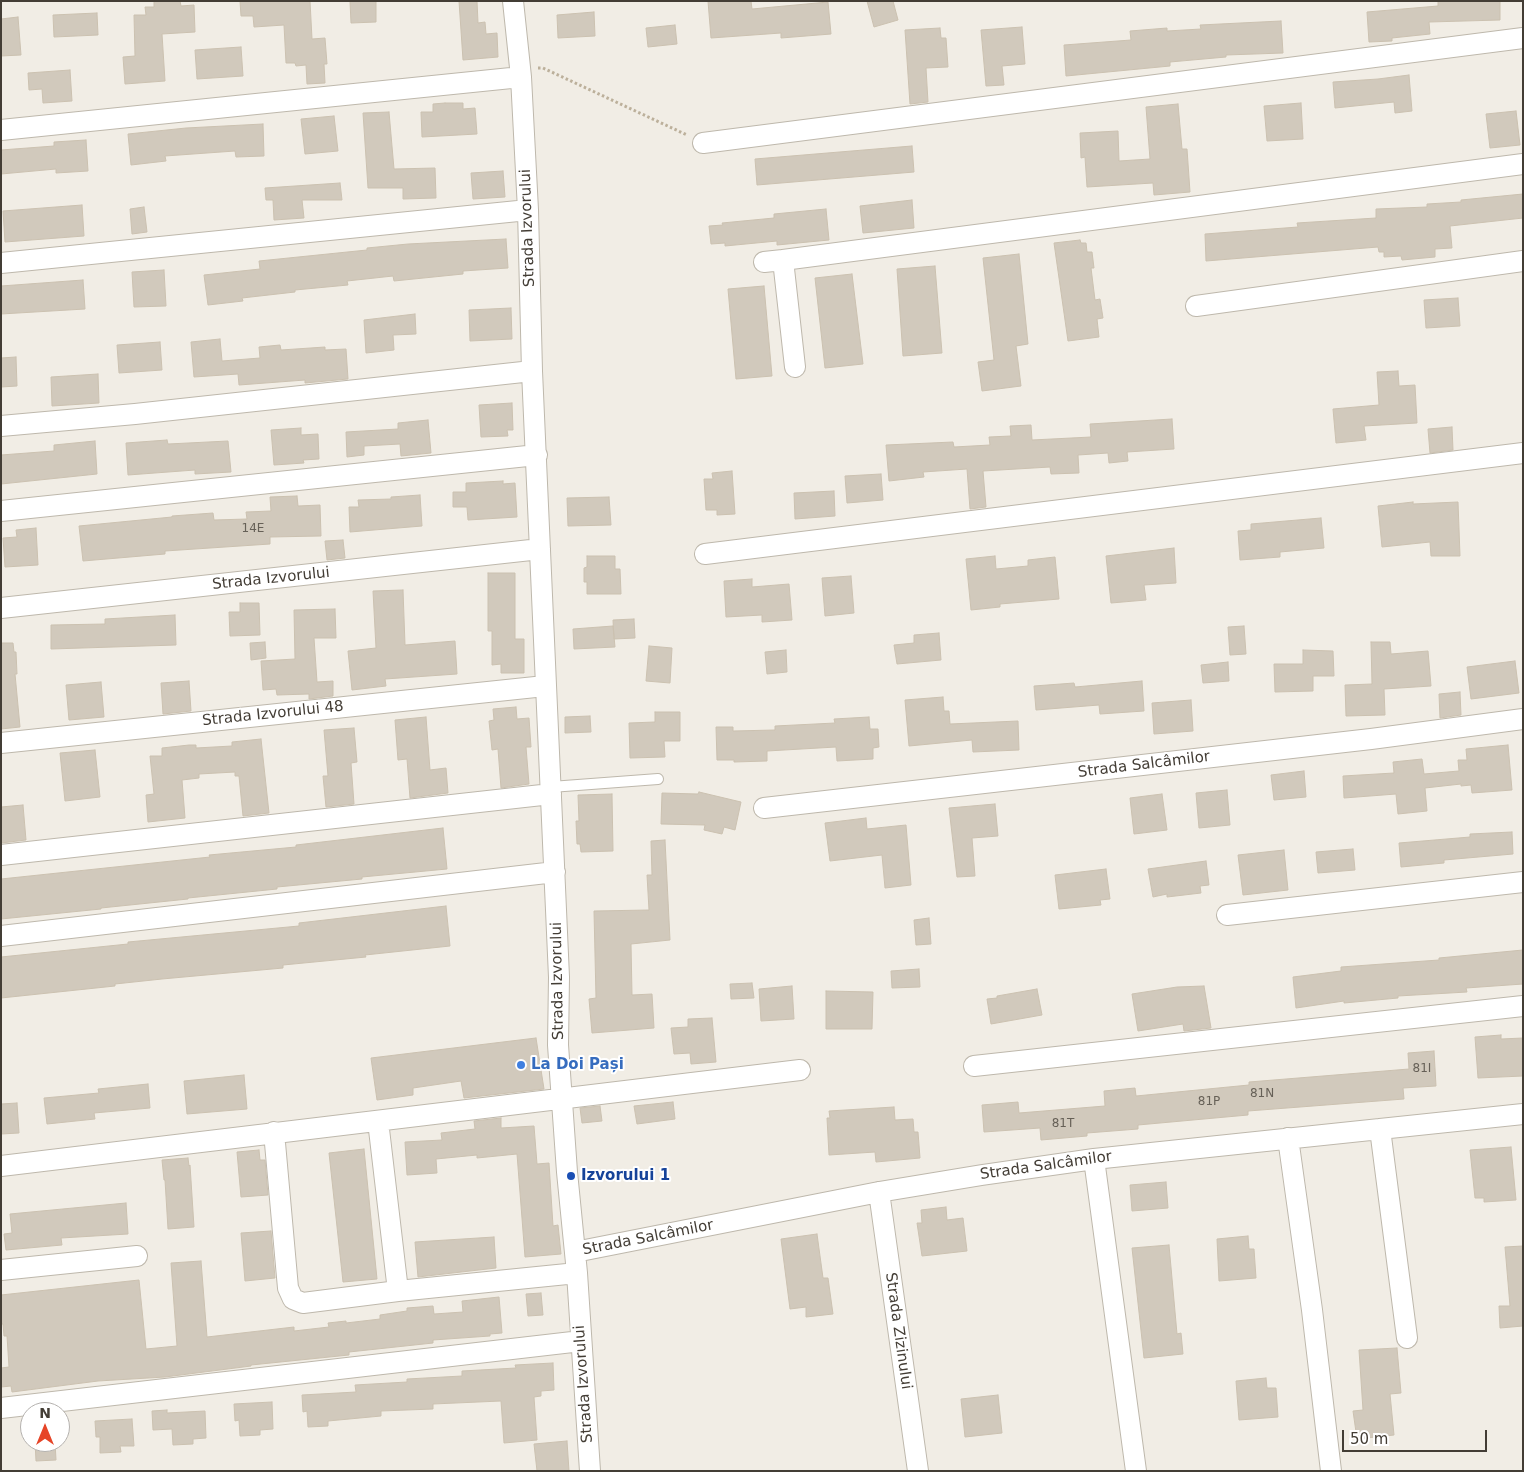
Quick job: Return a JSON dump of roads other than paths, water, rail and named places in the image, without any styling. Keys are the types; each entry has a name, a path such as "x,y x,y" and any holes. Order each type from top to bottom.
{"street":[{"name":"Strada Izvorului","path":"513,1 520,77 528,210 532,371 559,977 558,1045 582,1341 590,1471"},
{"path":"703,143 1523,38"},
{"path":"1,130 520,77"},
{"path":"795,367 774,261 1523,164"},
{"path":"1,263 528,210"},
{"path":"1196,306 1523,261"},
{"path":"1,426 135,414 532,371"},
{"path":"705,554 1523,453"},
{"path":"1,511 537,455"},
{"name":"Strada Izvorului","path":"1,608 540,549"},
{"name":"Strada Izvorului 48","path":"1,743 545,686"},
{"name":"Strada Salcâmilor","path":"764,808 1371,739 1523,719"},
{"path":"1,855 551,790"},
{"path":"1,936 555,872"},
{"path":"1227,915 1523,882"},
{"path":"974,1066 1523,1006"},
{"path":"1,1166 800,1070"},
{"name":"Strada Salcâmilor","path":"575,1252 879,1192 982,1175 1094,1159 1523,1114"},
{"path":"378,1120 398,1291"},
{"path":"1380,1128 1407,1338"},
{"path":"274,1132 288,1288 293,1299 303,1303 398,1291 576,1273"},
{"path":"1288,1138 1312,1310 1331,1471"},
{"path":"1094,1159 1136,1471"},
{"name":"Strada Zizinului","path":"879,1192 918,1471"},
{"path":"1,1270 137,1256"},
{"path":"1,1408 582,1341"}],"lane":[{"path":"551,790 658,780"}],"place":[{"name":"La Doi Pași","path":"521,1065"},
{"name":"Izvorului 1","path":"571,1176"}]}
